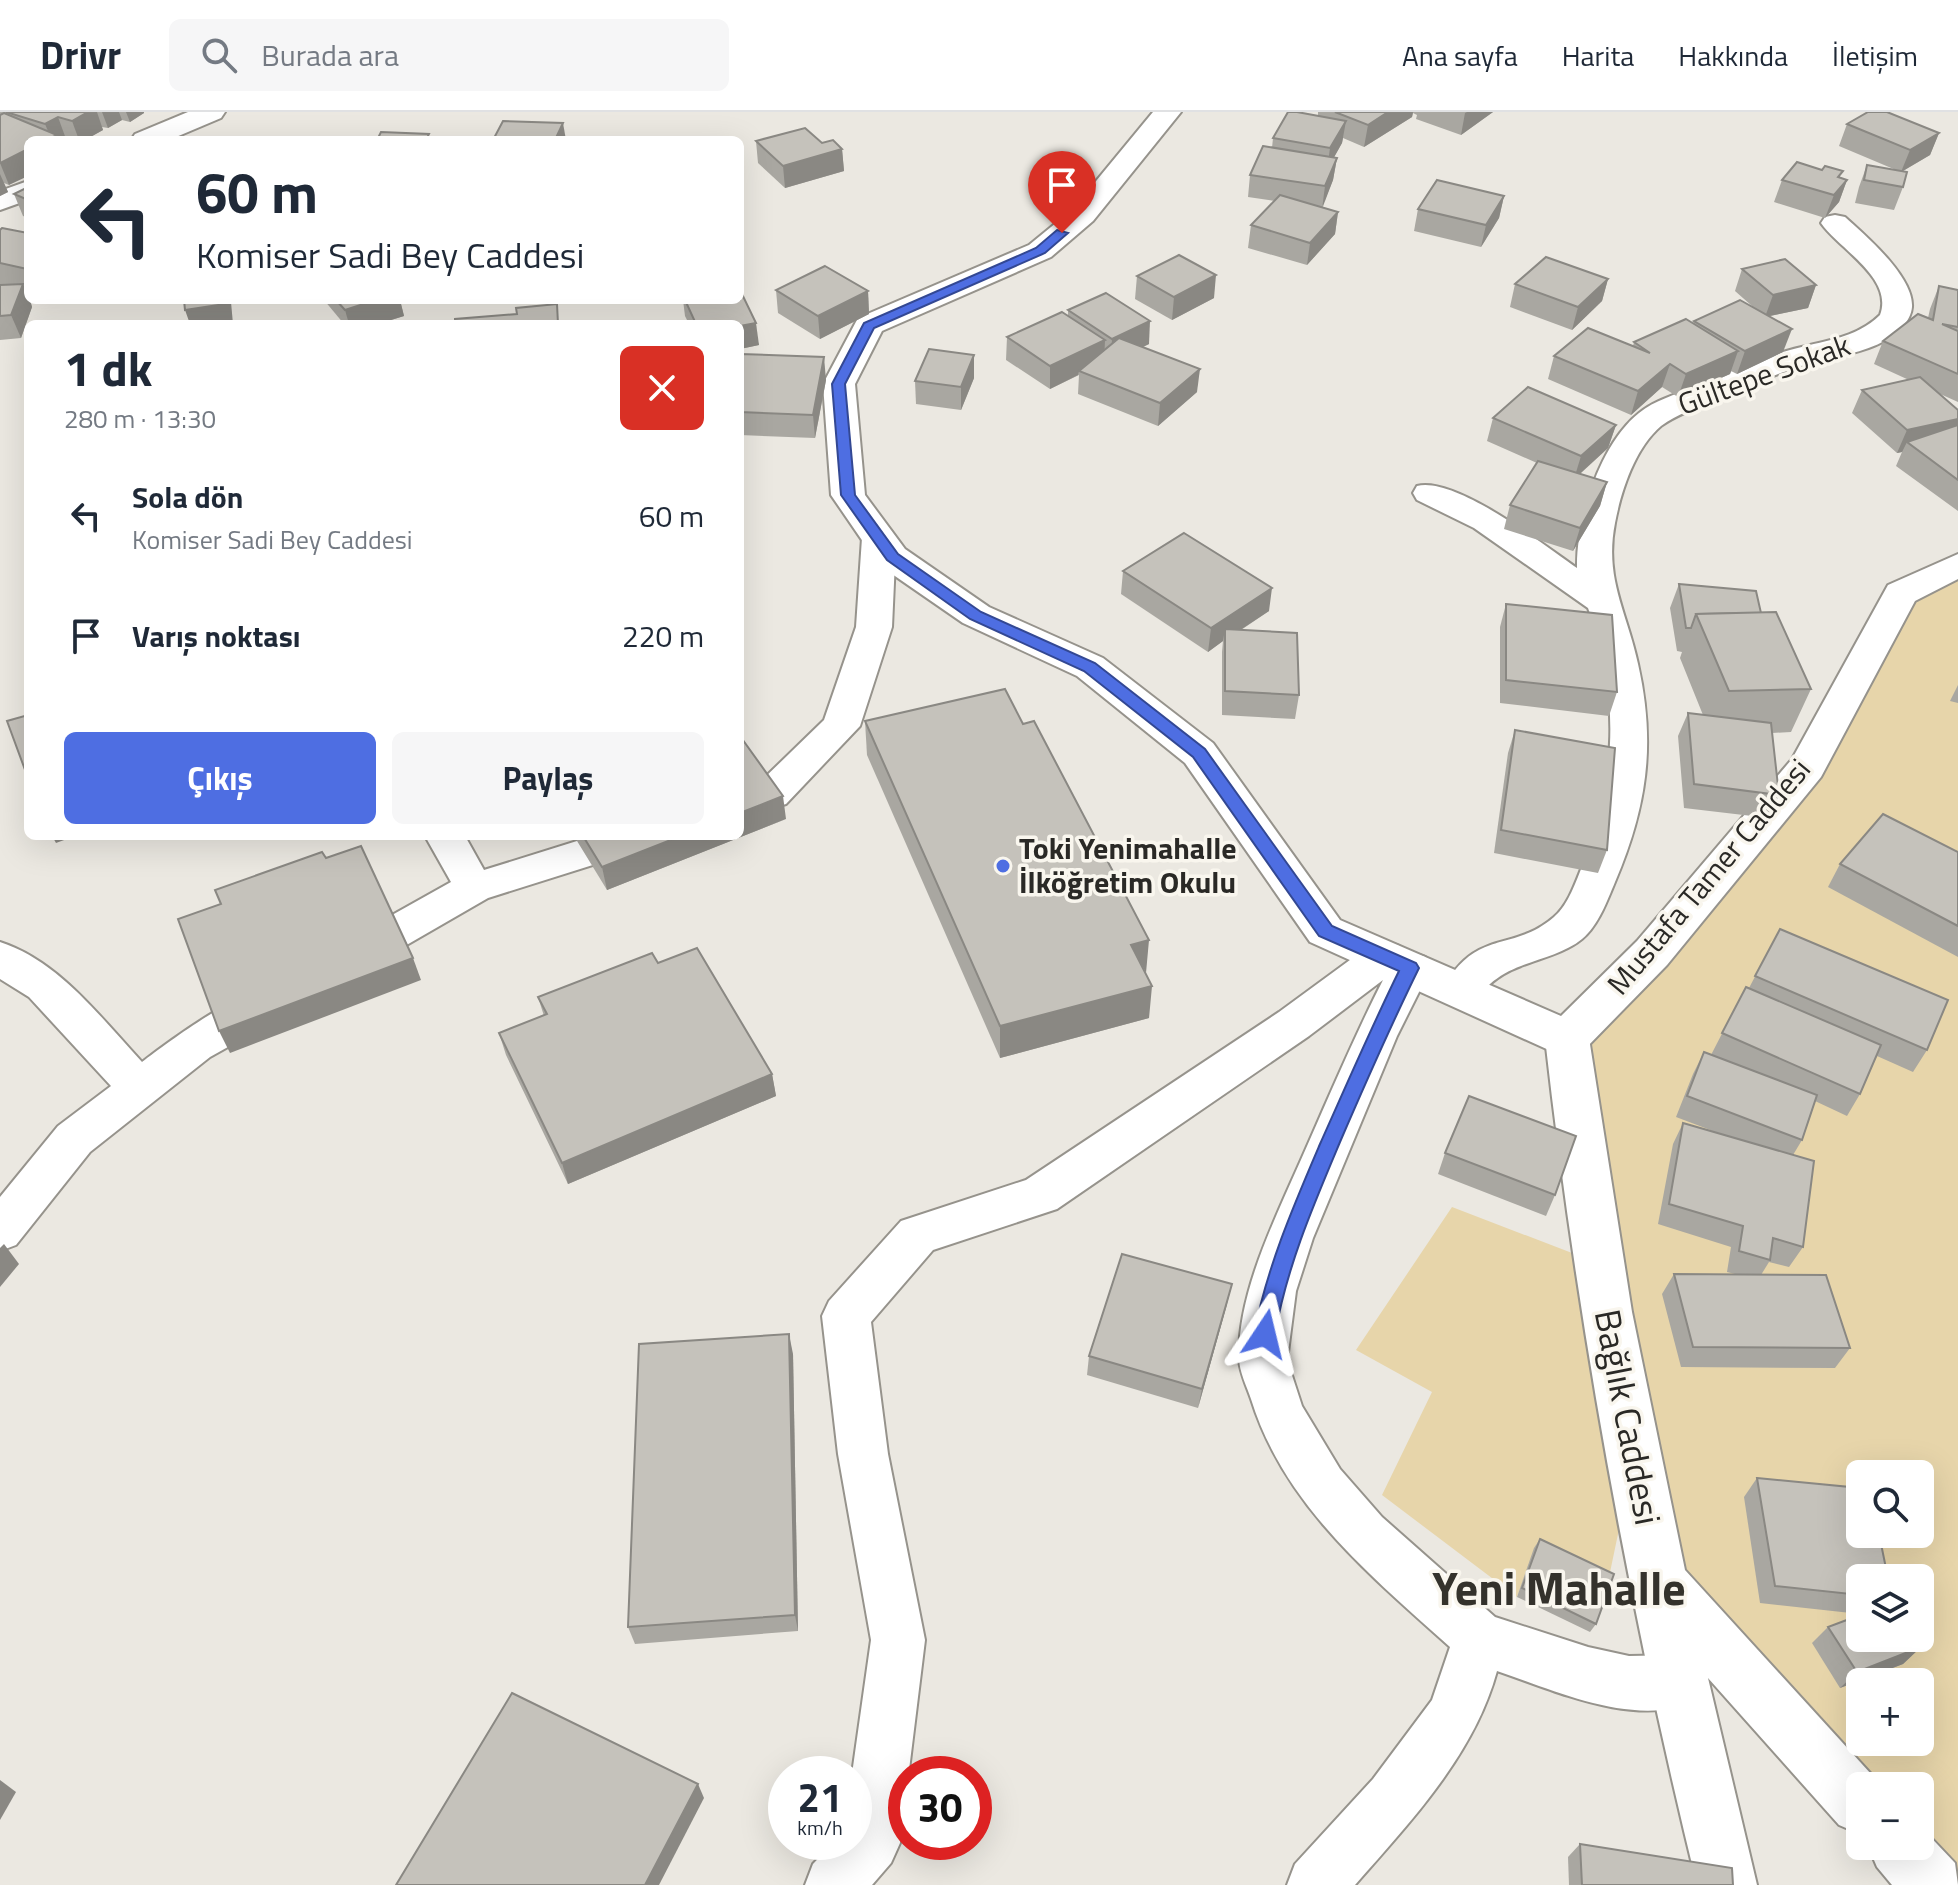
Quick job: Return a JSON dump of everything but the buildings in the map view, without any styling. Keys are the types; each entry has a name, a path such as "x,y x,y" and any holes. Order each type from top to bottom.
{"main road":[{"path":"154,136 211,112"},
{"path":"1167,112 1083,215 1040,251 869,325 839,384 848,495 892,557 976,615 1090,667 1199,753 1325,931 1567,1038"},
{"path":"0,201 24,192"},
{"name":"Mustafa Tamer Caddesi","path":"1567,1038 1652,953 1807,767 1901,593 1958,565"},
{"name":"Bağlık Caddesi","path":"1567,1038 1578,1135 1633,1459 1727,1885"},
{"path":"1659,1582 1846,1789"},
{"path":"1911,1860 1933,1885"}],"street":[{"name":"Gültepe Sokak","path":"1462,992 1476,972 1495,960 1545,942 1570,927 1609,847 1622,810 1630,730 1621,671 1604,602 1596,583 1594,549 1600,517 1623,457 1645,424 1726,383 1876,334 1892,319 1897,309 1892,288 1878,266 1835,223"},
{"path":"1429,493 1486,521 1604,602"},
{"path":"744,803 772,794 841,726 874,627 879,538"},
{"path":"447,840 474,888"},
{"path":"0,1231 74,1139 195,1045 474,888 626,840"},
{"path":"0,958 44,986 140,1088"},
{"path":"1397,963 1376,1036 1290,1238 1272,1291 1263,1360 1279,1410 1299,1451 1322,1486 1364,1535 1479,1638 1588,1674 1629,1683 1680,1682"},
{"path":"834,1885 871,1843 898,1640 863,1454 846,1316 917,1235 1041,1195 1294,1024 1397,963"},
{"path":"1316,1885 1393,1799 1451,1719 1479,1638"}],"shaded area":[{"path":"1958,565 1958,1885 1934,1860 1934,1772 1846,1772 1659,1582 1633,1462 1608,1582 1535,1548 1517,1597 1382,1495 1432,1392 1356,1350 1452,1207 1598,1263 1567,1038 1807,767 1901,593"}],"place":[{"name":"Toki Yenimahalle İlköğretim Okulu","path":"1003,866"}],"district":[{"name":"Yeni Mahalle","path":"1559,1589"}],"route":[{"path":"1062,233 1040,251 869,325 839,384 848,495 892,557 976,615 1090,667 1199,753 1325,931 1410,968 1376,1036 1290,1238 1272,1291 1265,1334"}]}
